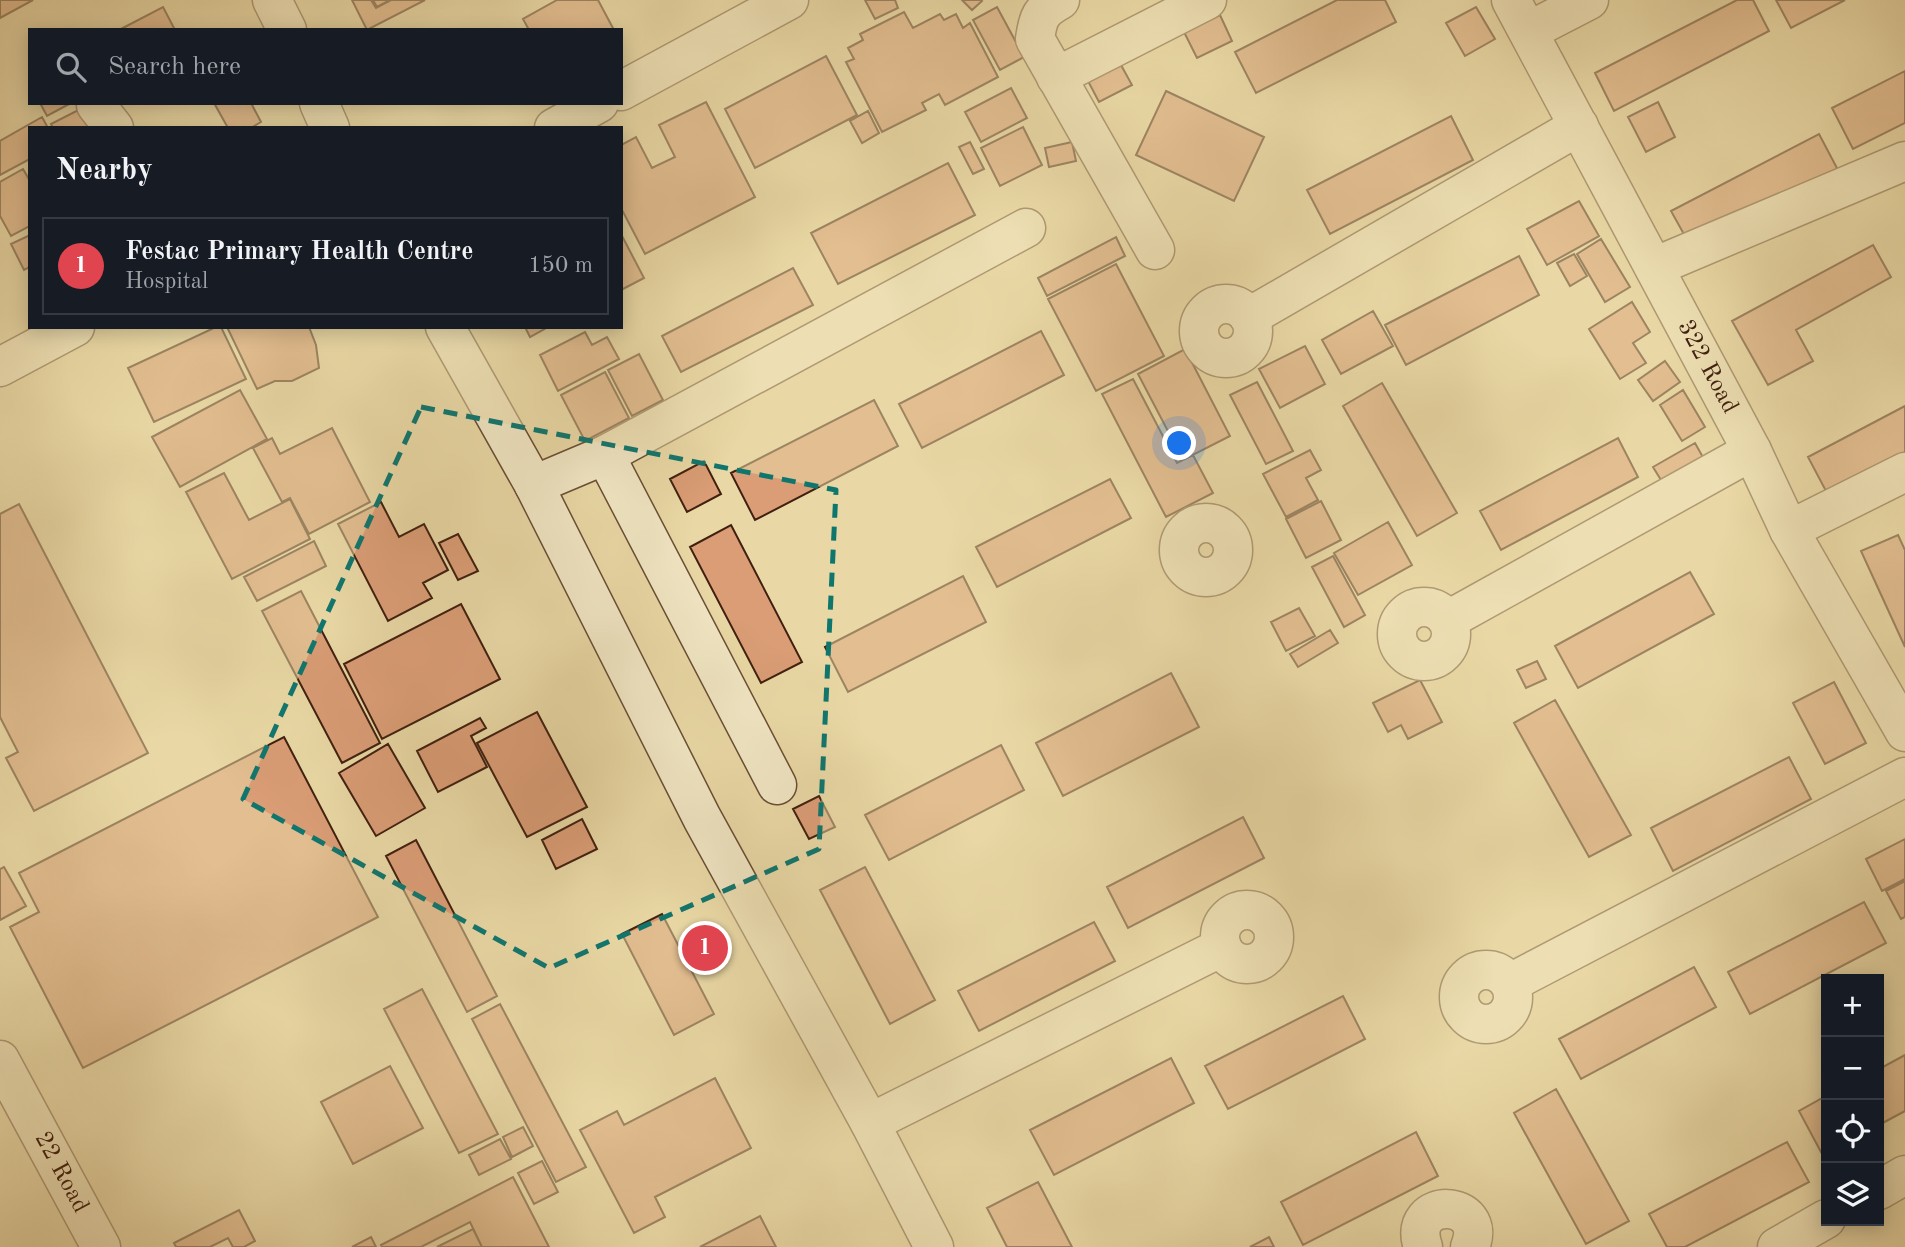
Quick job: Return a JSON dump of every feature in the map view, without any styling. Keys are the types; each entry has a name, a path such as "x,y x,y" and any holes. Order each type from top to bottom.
{"street":[{"path":"272,0 286,28"},
{"path":"623,90 789,0"},
{"path":"1060,0 1049,6 1038,20 1035,39 1155,250"},
{"path":"1056,77 1207,0"},
{"path":"1520,16 1589,0"},
{"name":"322 Road","path":"1520,16 1752,452 1788,530 1905,732"},
{"path":"96,105 112,126"},
{"path":"320,105 329,126"},
{"path":"558,126 595,105"},
{"path":"1249,317 1579,126"},
{"path":"1654,267 1905,160"},
{"path":"534,485 605,454 1026,228"},
{"path":"0,367 71,329"},
{"path":"446,329 534,485 702,818 870,1123 934,1247"},
{"path":"1448,620 1752,452"},
{"path":"605,454 777,785"},
{"path":"1788,530 1905,472"},
{"path":"1510,983 1905,777"},
{"path":"870,1123 1222,947"},
{"name":"22 Road","path":"0,1060 101,1247"},
{"path":"1884,1187 1905,1175"},
{"path":"1421,1247 1419,1231 1425,1219 1436,1210 1450,1208 1463,1213 1472,1224 1474,1238 1470,1247"},
{"path":"1777,1247 1821,1222"}],"highlighted area":[{"path":"421,407 836,490 819,849 549,968 243,799"}],"building":[{"path":"0,0 33,0 0,18"},
{"path":"352,0 371,0 376,8 391,0 425,0 371,28 366,28"},
{"path":"373,0 390,0 377,7"},
{"path":"557,0 598,0 613,28 528,28 523,19"},
{"path":"865,0 895,0 898,8 875,19"},
{"path":"962,0 981,0 982,1 972,10"},
{"path":"1337,0 1385,0 1396,22 1256,93 1235,52"},
{"path":"1737,0 1753,0 1769,31 1614,111 1595,73"},
{"path":"1776,0 1845,0 1791,28"},
{"path":"163,7 174,28 123,28"},
{"path":"997,7 1024,57 1000,70 973,20"},
{"path":"1476,7 1495,39 1465,56 1446,23"},
{"path":"904,12 913,28 940,14 944,20 956,14 963,28 970,23 998,77 945,105 939,94 922,103 926,110 882,132 846,62 854,59 848,48 863,40 860,34"},
{"path":"1220,15 1232,41 1197,58 1184,32"},
{"path":"826,56 857,115 755,168 725,109"},
{"path":"1121,65 1132,85 1099,102 1088,81"},
{"path":"1905,71 1905,123 1853,149 1832,108"},
{"path":"1011,88 1027,118 981,142 965,112"},
{"path":"1166,91 1264,137 1234,201 1136,155"},
{"path":"706,102 755,197 645,254 623,212 623,144 636,137 652,168 675,157 659,125"},
{"path":"1658,102 1675,137 1646,152 1628,117"},
{"path":"41,105 67,105 47,116"},
{"path":"88,105 99,126 52,126 51,124"},
{"path":"215,105 252,105 261,122 254,126 227,126"},
{"path":"868,111 879,133 862,143 850,121"},
{"path":"1451,116 1473,160 1330,234 1307,190"},
{"path":"42,117 47,126 28,126 28,160 0,175 0,141"},
{"path":"1023,127 1042,165 1000,186 981,148"},
{"path":"1819,134 1838,170 1691,247 1671,211"},
{"path":"970,142 984,169 973,174 959,147"},
{"path":"1072,142 1076,161 1049,167 1045,148"},
{"path":"948,163 975,215 838,284 811,233"},
{"path":"23,169 28,178 28,227 11,236 0,216 0,182"},
{"path":"1579,201 1599,236 1547,265 1527,229"},
{"path":"28,236 28,268 24,270 11,244"},
{"path":"1116,237 1125,256 1047,296 1038,278"},
{"path":"623,238 644,278 623,289"},
{"path":"1601,239 1630,287 1605,302 1577,254"},
{"path":"1873,245 1891,277 1796,330 1813,361 1768,385 1732,321"},
{"path":"1574,254 1587,276 1570,286 1557,263"},
{"path":"1519,256 1539,295 1406,365 1385,325"},
{"path":"1116,264 1164,356 1096,391 1048,299"},
{"path":"793,268 813,305 681,372 662,336"},
{"path":"1632,302 1650,332 1633,343 1646,363 1620,379 1589,329"},
{"path":"1373,311 1393,346 1341,374 1322,340"},
{"path":"212,329 222,329 246,379 154,422 128,368"},
{"path":"228,329 310,329 316,345 319,368 292,381 275,381 257,389"},
{"path":"526,329 544,329 530,337"},
{"path":"1041,331 1064,375 922,448 899,404"},
{"path":"585,332 592,345 607,337 619,359 558,391 540,355"},
{"path":"1305,346 1325,384 1280,408 1259,369"},
{"path":"1185,349 1230,436 1183,460 1138,374"},
{"path":"639,354 663,400 632,416 608,370"},
{"path":"1665,361 1680,382 1653,401 1638,380"},
{"path":"605,372 629,418 585,441 561,395"},
{"path":"1133,379 1177,463 1193,455 1213,493 1166,517 1102,394"},
{"path":"1257,382 1293,451 1266,464 1230,395"},
{"path":"1382,383 1457,513 1417,536 1343,406"},
{"path":"240,390 267,439 180,487 152,437"},
{"path":"1683,390 1705,427 1682,441 1660,405"},
{"path":"874,400 898,446 755,520 731,473"},
{"path":"1905,406 1905,453 1827,493 1808,457"},
{"path":"332,428 370,502 309,534 290,498 282,502 253,448 272,438 280,454"},
{"path":"1618,438 1638,477 1501,550 1480,511"},
{"path":"1695,443 1705,461 1664,485 1653,467"},
{"path":"1310,450 1321,470 1306,478 1318,500 1286,517 1263,474"},
{"path":"704,461 721,494 687,512 670,479"},
{"path":"224,473 249,520 290,499 310,539 232,579 186,492"},
{"path":"1110,479 1131,518 997,587 976,547"},
{"path":"1321,501 1341,540 1306,558 1286,519"},
{"path":"381,502 399,537 424,524 448,570 423,583 432,598 388,621 338,524"},
{"path":"19,504 148,753 34,811 6,758 18,752 0,717 0,514"},
{"path":"1388,522 1412,565 1358,595 1334,553"},
{"path":"731,525 802,662 761,683 690,547"},
{"path":"458,534 478,571 458,580 439,543"},
{"path":"1898,535 1905,550 1905,647 1861,551"},
{"path":"314,541 326,566 257,601 244,577"},
{"path":"1333,556 1365,615 1344,627 1312,567"},
{"path":"1690,572 1714,614 1578,688 1555,646"},
{"path":"963,576 986,622 848,692 825,647"},
{"path":"301,591 380,743 342,763 262,611"},
{"path":"461,604 500,679 382,739 344,664"},
{"path":"1299,608 1315,636 1286,651 1271,622"},
{"path":"1330,630 1338,643 1298,667 1290,654"},
{"path":"1537,661 1546,679 1526,688 1517,670"},
{"path":"1171,673 1199,727 1063,796 1036,743"},
{"path":"1420,680 1442,722 1408,739 1401,725 1388,732 1373,703"},
{"path":"1834,682 1866,743 1825,764 1793,703"},
{"path":"1555,700 1631,835 1589,857 1514,723"},
{"path":"537,712 587,807 527,837 477,743"},
{"path":"480,718 486,728 471,736 487,767 438,792 417,751"},
{"path":"284,737 378,917 83,1068 10,927 39,912 19,873"},
{"path":"388,744 425,808 376,836 339,773"},
{"path":"1001,745 1024,790 889,860 865,815"},
{"path":"1789,757 1811,799 1673,871 1651,828"},
{"path":"819,796 835,827 809,839 793,809"},
{"path":"1243,817 1264,858 1128,928 1107,887"},
{"path":"582,819 597,849 556,869 542,840"},
{"path":"1905,839 1905,879 1882,891 1866,859"},
{"path":"416,840 497,996 467,1012 386,856"},
{"path":"4,867 26,906 0,920 0,869"},
{"path":"865,867 935,1000 890,1024 820,890"},
{"path":"1905,881 1905,917 1901,919 1886,891"},
{"path":"1864,902 1886,943 1827,974 1821,974 1821,977 1750,1014 1728,972"},
{"path":"662,914 714,1014 674,1035 622,934"},
{"path":"1094,922 1115,961 979,1031 958,991"},
{"path":"1694,967 1716,1007 1581,1079 1559,1039"},
{"path":"422,989 498,1134 459,1153 384,1009"},
{"path":"1343,996 1365,1039 1228,1109 1205,1066"},
{"path":"500,1004 586,1167 556,1182 472,1019"},
{"path":"1905,1055 1905,1111 1884,1122 1884,1100 1884,1066"},
{"path":"1171,1058 1194,1103 1054,1175 1030,1130"},
{"path":"390,1066 423,1128 353,1164 321,1102"},
{"path":"715,1078 751,1148 655,1197 665,1217 634,1233 580,1130 617,1111 624,1125"},
{"path":"1556,1089 1629,1221 1586,1244 1514,1113"},
{"path":"1821,1099 1821,1152 1799,1111"},
{"path":"523,1127 533,1146 512,1157 503,1137"},
{"path":"1416,1132 1438,1176 1303,1245 1281,1202"},
{"path":"500,1139 511,1159 479,1175 469,1155"},
{"path":"1787,1142 1809,1182 1685,1247 1667,1247 1649,1214"},
{"path":"542,1161 558,1192 534,1204 518,1173"},
{"path":"513,1177 549,1247 482,1247 470,1222 421,1247 382,1247 381,1245"},
{"path":"1038,1182 1072,1247 1007,1247 987,1208"},
{"path":"239,1210 255,1241 244,1247 233,1247 228,1238 210,1247 176,1247 174,1243"},
{"path":"760,1216 776,1247 700,1247"},
{"path":"473,1229 482,1247 437,1247"},
{"path":"371,1237 376,1247 352,1247"},
{"path":"1269,1237 1274,1247 1250,1247"}],"place":[{"name":"Festac Primary Health Centre","path":"705,948"}]}
